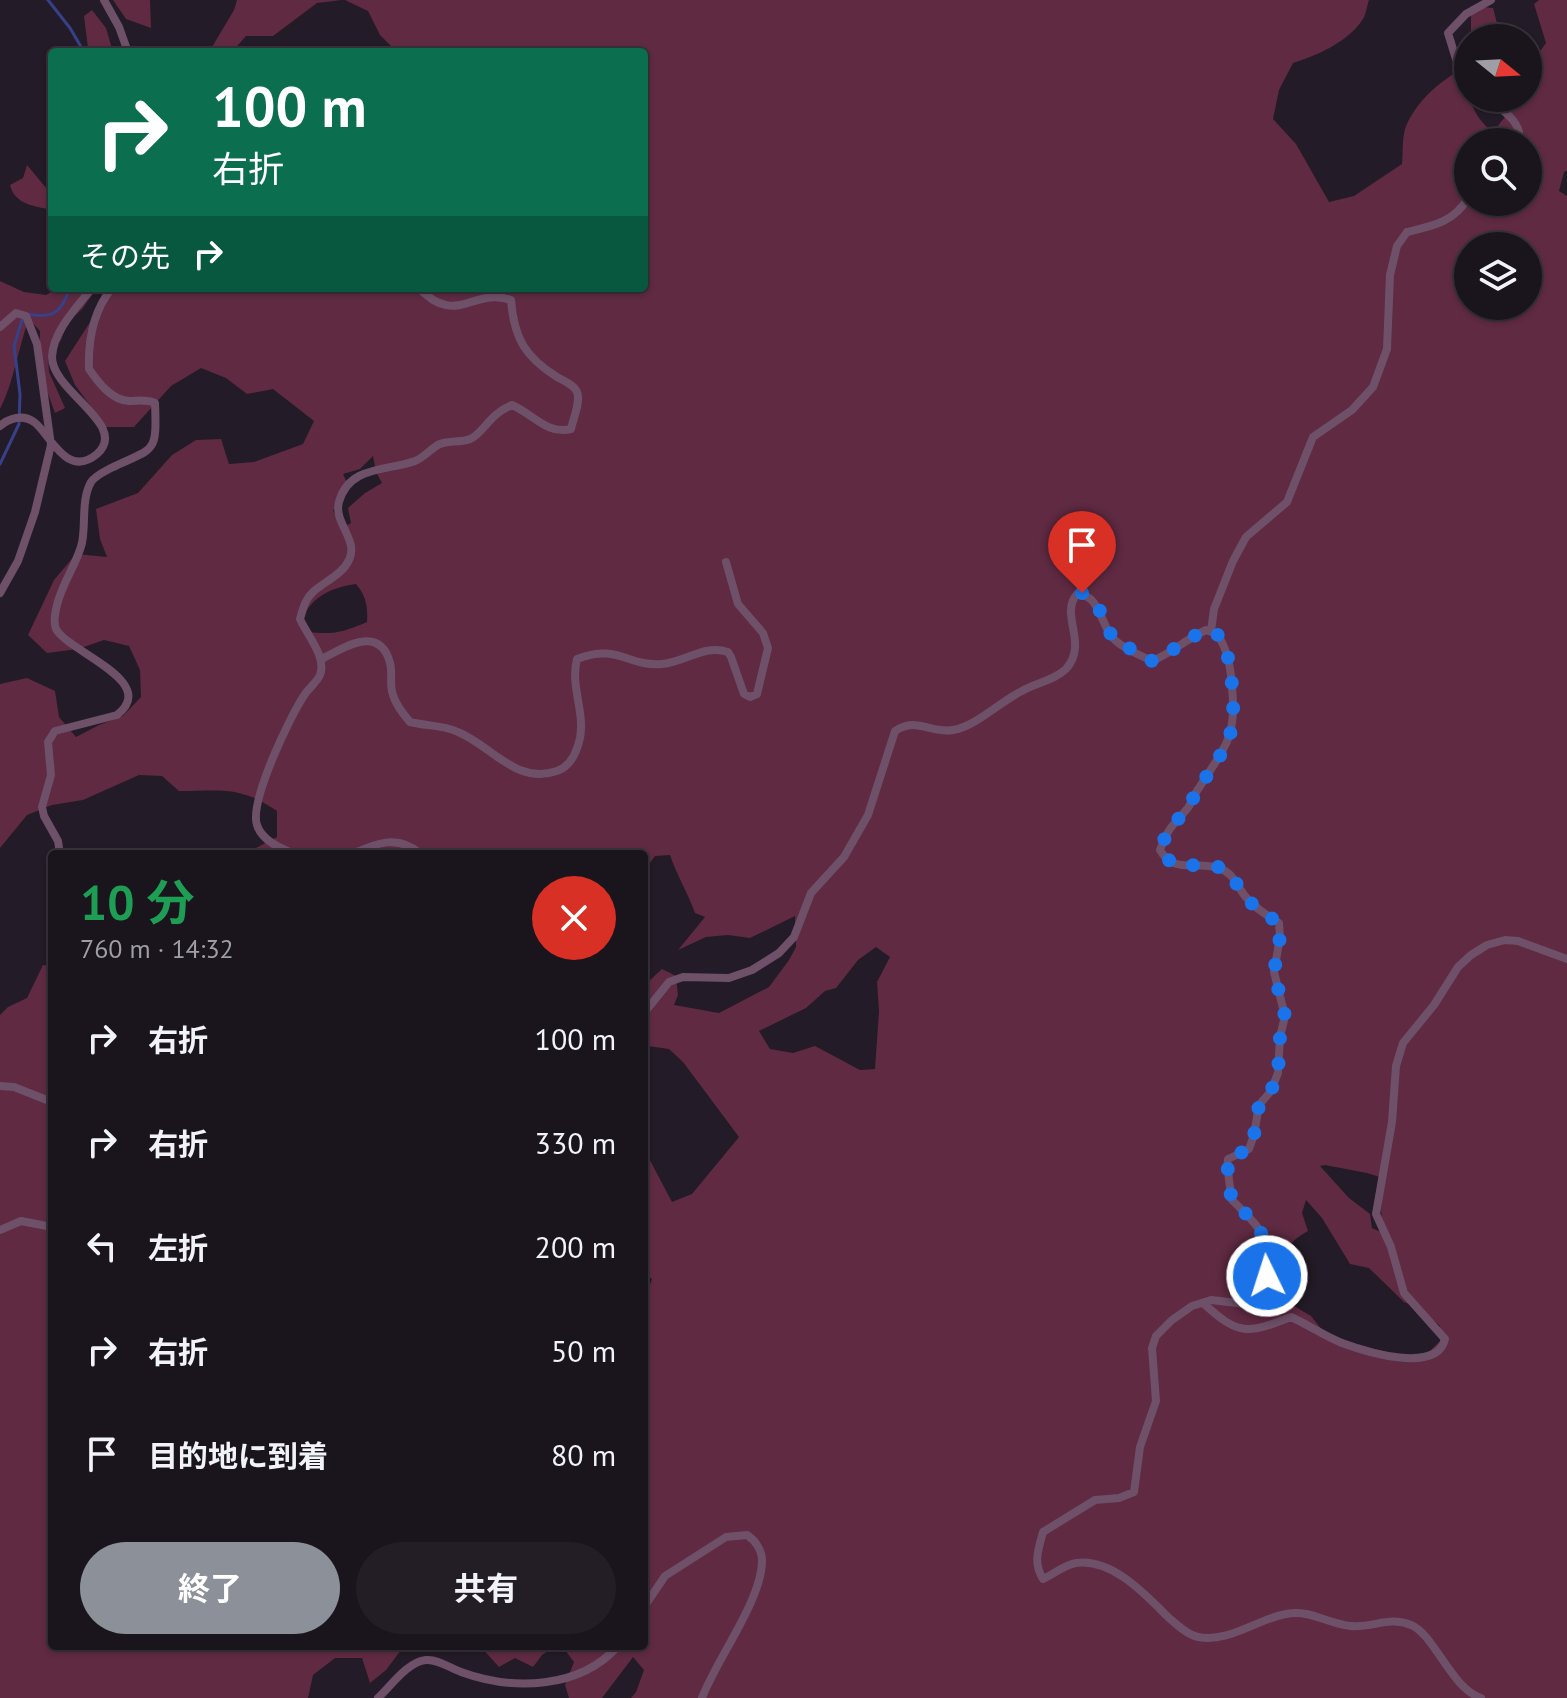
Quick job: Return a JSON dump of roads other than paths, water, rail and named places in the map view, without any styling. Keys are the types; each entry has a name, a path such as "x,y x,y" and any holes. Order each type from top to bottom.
{"street":[{"path":"104,0 127,48"},
{"path":"1457,24 1466,14 1491,0"},
{"path":"1454,27 1448,33 1454,52"},
{"path":"1505,112 1518,128"},
{"path":"1211,631 1214,609 1246,537 1287,502 1313,437 1352,410 1373,387 1387,349 1390,275 1402,236 1454,216"},
{"path":"0,426 9,419 35,422 61,454 83,460 94,457 103,448 105,441 101,423 62,384 52,359 61,330 89,292"},
{"path":"59,850 42,807 51,775 48,742 55,731 117,715 124,709 127,698 123,682 116,673 64,638 55,627 54,616 58,599 81,547 85,502 91,482 100,474 152,449 156,437 155,403 150,400 125,401 113,396 89,369 88,341 98,311 110,292"},
{"path":"284,850 257,829 254,811 264,779 291,718 320,674 322,659 300,619 312,593 338,574 349,561 352,550 339,520 340,498 352,482 365,473 417,461 437,445 470,439 499,410 512,405 550,429 560,432 571,429 579,397 575,388 544,369 520,343 515,331 511,300 502,296 476,298 447,306 433,301 423,292"},
{"path":"0,327 16,313 26,316 31,326 37,344 51,445 35,512 18,561 0,593"},
{"path":"322,659 353,643 367,640 380,645 391,666 393,695 410,722 460,732 514,769 535,775 550,773 565,768 573,758 580,737 581,720 574,672 577,659 593,652 607,652 661,664 717,648 728,652 744,694 750,697 757,694 767,641 738,604 726,562"},
{"path":"648,1008 669,982 683,977 729,978 752,970 779,953 794,937 811,893 844,857 868,815 895,731 904,725 914,724 943,731 963,728 1023,690 1065,670 1077,649 1071,611 1077,594 1087,596 1099,609 1113,639 1152,661 1168,655 1184,640 1206,630 1217,634 1227,653 1234,707 1233,726 1225,750 1188,808 1168,828 1160,850 1168,862 1216,866 1230,872 1245,897 1279,923 1280,937 1274,972 1285,1016 1280,1037 1278,1073 1271,1091 1259,1105 1249,1149 1228,1159 1226,1165 1231,1180 1231,1199 1263,1233 1269,1256 1267,1276 1257,1300 1246,1304 1220,1300 1192,1306 1156,1336 1152,1348 1156,1401 1140,1447 1134,1492 1119,1498 1095,1500 1043,1532 1036,1555 1038,1571 1043,1579 1076,1563 1119,1573 1173,1621 1200,1637 1225,1636 1289,1613 1306,1612 1349,1626 1397,1620 1415,1626 1460,1683 1472,1695 1481,1698"},
{"path":"361,850 379,842 393,841 415,850"},
{"path":"1203,1303 1227,1323 1242,1329 1257,1330 1291,1317 1343,1343 1375,1352 1427,1359 1441,1351 1445,1339 1404,1293 1391,1247 1376,1214 1388,1148 1396,1066 1403,1043 1434,1005 1458,967 1487,945 1505,940 1518,941 1567,959"},
{"path":"0,1086 14,1087 48,1100"},
{"path":"0,1230 21,1221 48,1226"},
{"path":"648,1601 665,1576 726,1537 747,1535 758,1545 762,1561 753,1595 702,1698"},
{"path":"378,1698 415,1663 427,1660 495,1680 544,1682 586,1673 613,1650"}],"waterway":[{"path":"48,0 82,48"},
{"path":"0,464 19,424 20,394 14,346 23,317 26,314 50,315 60,309 68,292"}]}
